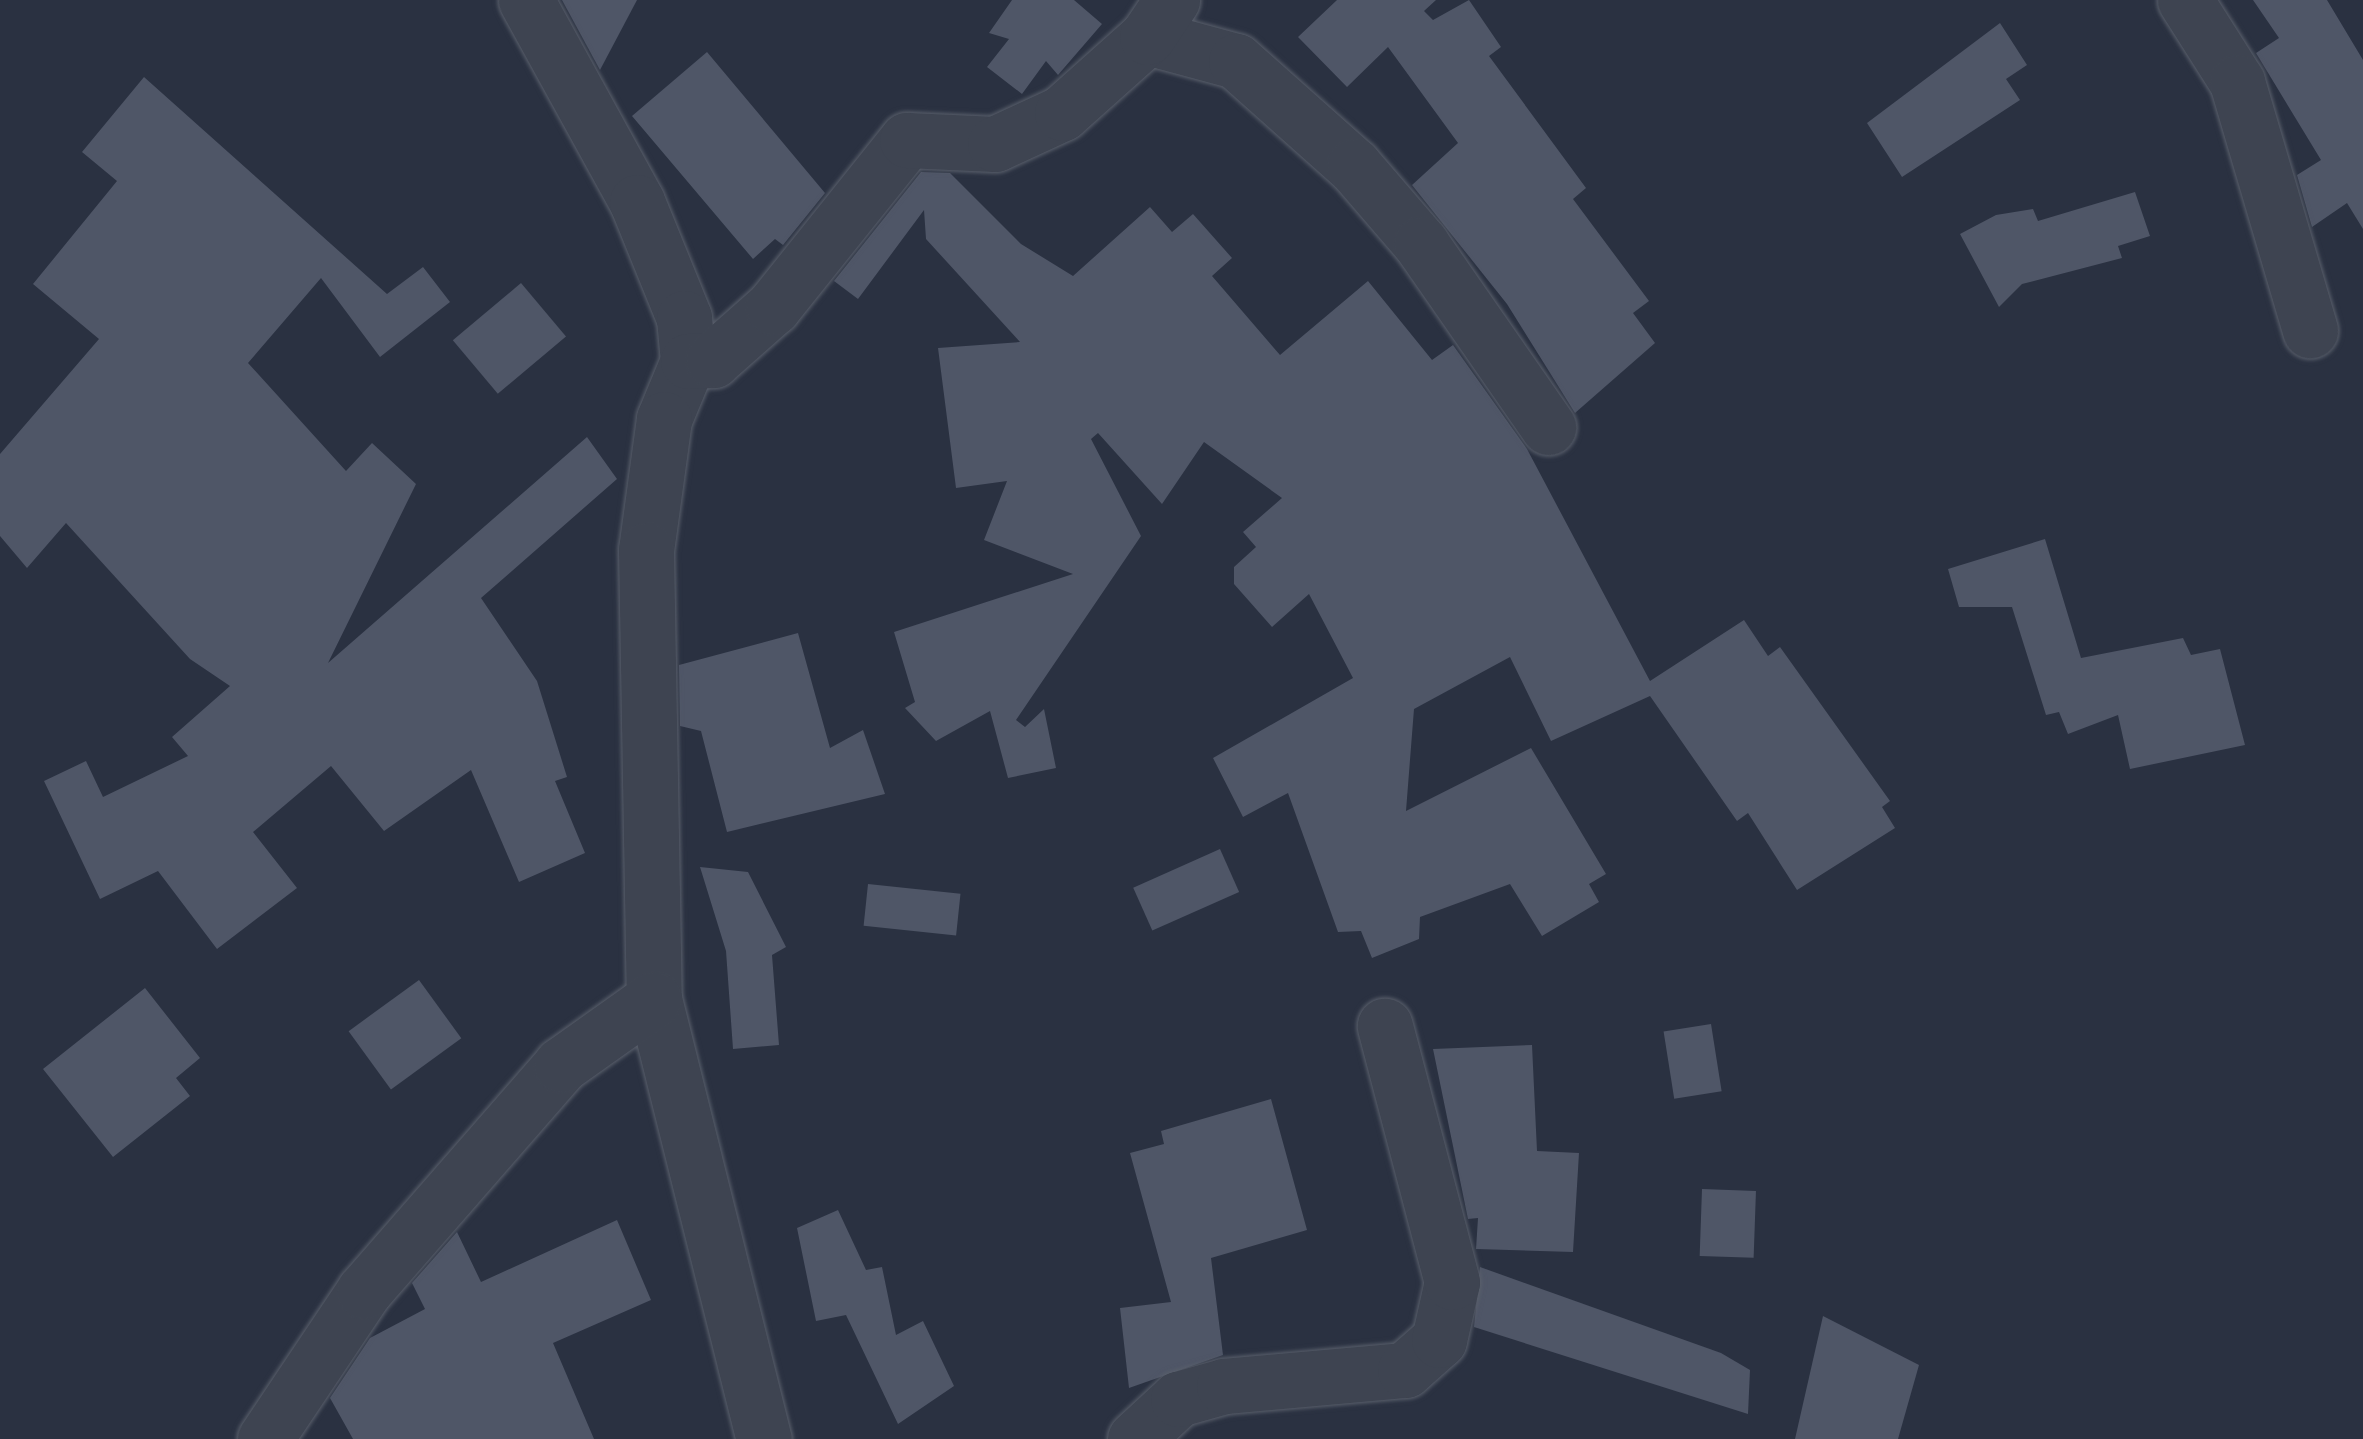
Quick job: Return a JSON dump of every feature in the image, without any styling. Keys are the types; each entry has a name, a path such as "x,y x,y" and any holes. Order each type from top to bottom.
{"street":[{"path":"526,0 676,282 688,361 664,419 646,550 654,999 764,1439"},
{"path":"2186,0 2237,82 2310,330"},
{"path":"688,361 713,360 773,307 907,140 994,144 1062,113 1159,19 1236,61 1354,166 1421,244 1548,427"},
{"path":"265,1439 364,1291 561,1066 654,999"},
{"path":"1135,1439 1178,1398 1224,1386 1405,1370 1439,1340 1452,1282 1385,1026"}],"building":[{"path":"562,0 637,0 600,70"},
{"path":"1012,0 1074,0 1102,24 1058,75 1046,61 1022,94 987,67 1009,39 989,33"},
{"path":"1337,0 1436,0 1424,11 1433,20 1469,0 1501,47 1489,56 1586,188 1573,199 1649,301 1633,313 1655,343 1575,413 1507,304 1412,185 1458,143 1388,47 1347,87 1298,37"},
{"path":"2253,0 2327,0 2363,60 2363,229 2347,203 2312,227 2297,175 2321,160 2256,53 2279,38"},
{"path":"2000,23 2027,65 2006,79 2020,100 1902,177 1867,123"},
{"path":"707,52 825,193 783,245 775,239 753,259 632,116"},
{"path":"144,77 387,294 423,267 450,302 380,357 321,278 248,363 346,471 372,443 416,484 328,663 587,437 617,479 481,598 537,681 567,777 555,781 585,853 519,882 471,770 384,831 331,766 253,832 297,888 217,949 158,871 100,899 44,781 86,761 103,797 188,756 172,737 230,686 190,659 66,523 27,568 0,536 0,454 99,339 33,284 117,181 82,152"},
{"path":"921,172 950,173 1021,244 1073,276 1150,207 1172,232 1193,214 1232,258 1212,276 1280,355 1368,281 1432,360 1453,345 1527,449 1650,681 1744,620 1768,656 1780,647 1890,801 1882,807 1895,828 1797,890 1748,813 1737,821 1650,696 1551,741 1510,657 1414,709 1406,811 1531,748 1606,874 1589,884 1599,902 1542,936 1510,884 1420,917 1419,939 1372,958 1361,931 1338,932 1288,793 1243,817 1213,758 1353,678 1309,594 1272,627 1234,584 1234,567 1256,547 1243,532 1282,498 1204,442 1162,504 1098,433 1091,439 1141,536 1016,720 1025,727 1044,709 1056,768 1008,778 990,711 936,741 905,708 915,702 894,632 1073,574 984,540 1007,481 956,488 938,348 1020,342 926,239 924,210 858,299 834,281"},
{"path":"2135,192 2150,236 2118,246 2122,258 2022,284 1999,307 1960,234 1996,215 2033,209 2038,221"},
{"path":"521,283 566,337 498,394 453,340"},
{"path":"2045,539 2081,658 2183,638 2191,655 2220,649 2245,745 2130,769 2118,715 2068,734 2059,712 2046,715 2012,607 1959,607 1948,569"},
{"path":"798,633 830,748 863,730 885,794 727,832 701,731 680,726 679,665"},
{"path":"1220,849 1239,892 1152,931 1133,888"},
{"path":"700,867 748,872 786,947 772,955 779,1045 733,1049 726,951"},
{"path":"868,884 960,894 956,935 864,926"},
{"path":"419,980 461,1038 391,1089 349,1031"},
{"path":"145,988 200,1058 176,1078 190,1096 113,1157 43,1069"},
{"path":"1711,1024 1722,1091 1674,1099 1664,1032"},
{"path":"1532,1045 1537,1151 1579,1153 1573,1252 1476,1249 1478,1218 1468,1219 1433,1049"},
{"path":"1271,1099 1307,1230 1211,1258 1223,1355 1129,1388 1120,1308 1171,1302 1130,1153 1164,1144 1161,1131"},
{"path":"1702,1189 1756,1191 1754,1258 1700,1256"},
{"path":"838,1210 866,1270 882,1267 896,1335 923,1321 954,1386 898,1424 846,1315 816,1321 797,1228"},
{"path":"617,1220 651,1300 553,1343 594,1439 353,1439 330,1398 370,1338 425,1309 412,1283 457,1232 481,1282"},
{"path":"1480,1267 1721,1353 1750,1370 1748,1414 1474,1327"},
{"path":"1823,1316 1919,1365 1898,1439 1795,1439"}]}
